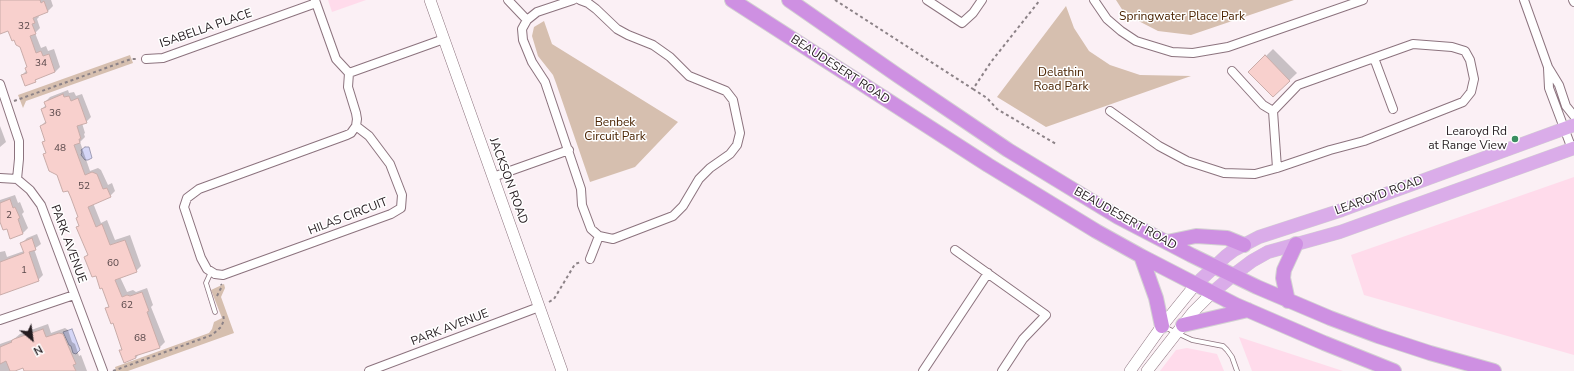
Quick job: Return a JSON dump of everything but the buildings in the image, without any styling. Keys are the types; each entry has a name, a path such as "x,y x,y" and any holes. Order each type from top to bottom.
{"highway":[{"name":"BEAUDESERT ROAD","path":"732,0 994,169 1096,231 1212,293 1248,310 1394,371"},
{"name":"BEAUDESERT ROAD","path":"789,0 1008,150 1118,216 1167,242 1232,276 1288,301 1378,336 1494,371"},
{"path":"1167,242 1196,236 1227,238 1244,245"},
{"path":"1288,301 1284,270 1296,244"},
{"path":"1141,256 1156,298 1162,326"},
{"path":"1180,329 1248,310"}],"main road":[{"name":"LEAROYD ROAD","path":"1196,284 1213,266 1234,250 1277,231 1342,210 1569,127"},
{"name":"LEAROYD ROAD","path":"1212,293 1232,276 1260,256 1340,232 1573,149"}],"street":[{"name":"JACKSON ROAD","path":"430,0 562,371"},
{"path":"508,0 527,20"},
{"path":"573,0 537,12 527,20 522,29 523,40 532,62 545,82 569,150 581,188 582,204 592,230 599,236 613,239 673,216 683,206 699,178 730,154 737,145 740,133 733,100 726,91 689,76 670,57 653,45 628,35 618,29 596,9 588,3 580,0"},
{"path":"927,0 962,23 973,13 982,0"},
{"path":"1094,0 1107,19 1136,41 1172,52 1193,52 1228,47 1363,0"},
{"path":"1524,0 1548,67 1559,85 1566,106 1574,116"},
{"path":"220,275 211,272 204,265 184,207 186,198 199,189 347,135 351,133 356,126 356,113 348,87 349,73 336,59 316,1"},
{"name":"ISABELLA PLACE","path":"146,59 163,58 316,1"},
{"path":"349,73 444,39"},
{"path":"1110,110 1159,146 1187,161 1224,173 1255,174 1277,168 1330,150 1364,141 1463,102 1471,92 1474,79 1470,60 1465,51 1452,47 1414,44 1298,85 1274,111 1277,168"},
{"path":"1374,58 1393,109"},
{"path":"1548,67 1549,88 1569,127 1573,149"},
{"path":"1232,71 1263,105 1274,111"},
{"path":"0,84 19,141 17,179 0,178"},
{"name":"HILAS CIRCUIT","path":"220,275 224,275 391,214 401,208 402,195 390,164 370,136 356,126"},
{"path":"493,177 569,150"},
{"name":"PARK AVENUE","path":"17,179 30,190 41,204 103,371"},
{"path":"590,259 599,236"},
{"path":"955,250 1046,315 1023,339 1002,371"},
{"path":"923,371 988,273"},
{"path":"1130,371 1162,326 1196,284"},
{"path":"1146,371 1212,293"},
{"path":"0,320 74,295"},
{"name":"PARK AVENUE","path":"368,371 539,307"}],"lane":[{"path":"211,272 206,283 215,312"},
{"path":"1162,326 1180,329 1192,340 1223,346 1228,350 1232,357 1237,371"}],"path":[{"path":"835,0 987,98 997,109 1056,144"},
{"path":"973,89 991,62 1040,0"},
{"path":"7,104 131,59 146,59"},
{"path":"539,307 554,299 575,264 590,259"},
{"path":"219,302 217,296 222,286 219,280 220,275"},
{"path":"112,371 212,334 221,327 224,320 222,313"}],"shaded area":[{"path":"328,0 366,0 332,12"},
{"path":"1574,177 1574,355 1364,295 1351,255"},
{"path":"1239,337 1343,371 1252,371"},
{"path":"1187,348 1217,354 1224,371 1160,371 1176,350"}],"green space":[{"name":"Springwater Place Park","path":"1116,0 1294,0 1191,35 1158,31 1125,14"},
{"name":"Delathin Road Park","path":"1066,6 1074,28 1089,51 1110,65 1140,75 1191,76 1046,127 997,97"},
{"name":"Benbek Circuit Park","path":"544,21 552,44 678,122 635,167 590,182 553,75 538,56 532,36 534,27"},
{"path":"130,55 133,63 26,101 23,108 18,95"},
{"path":"224,284 225,288 221,297 234,333 128,371 116,371 115,367 209,333 214,322 222,318 211,290"}],"water":[{"path":"85,147 89,147 92,158 88,160 85,160 81,155 81,150"},
{"path":"72,329 80,350 76,354 73,353 71,346 69,345 63,332"}],"place":[{"name":"Learoyd Rd at Range View","path":"1515,139"}]}
